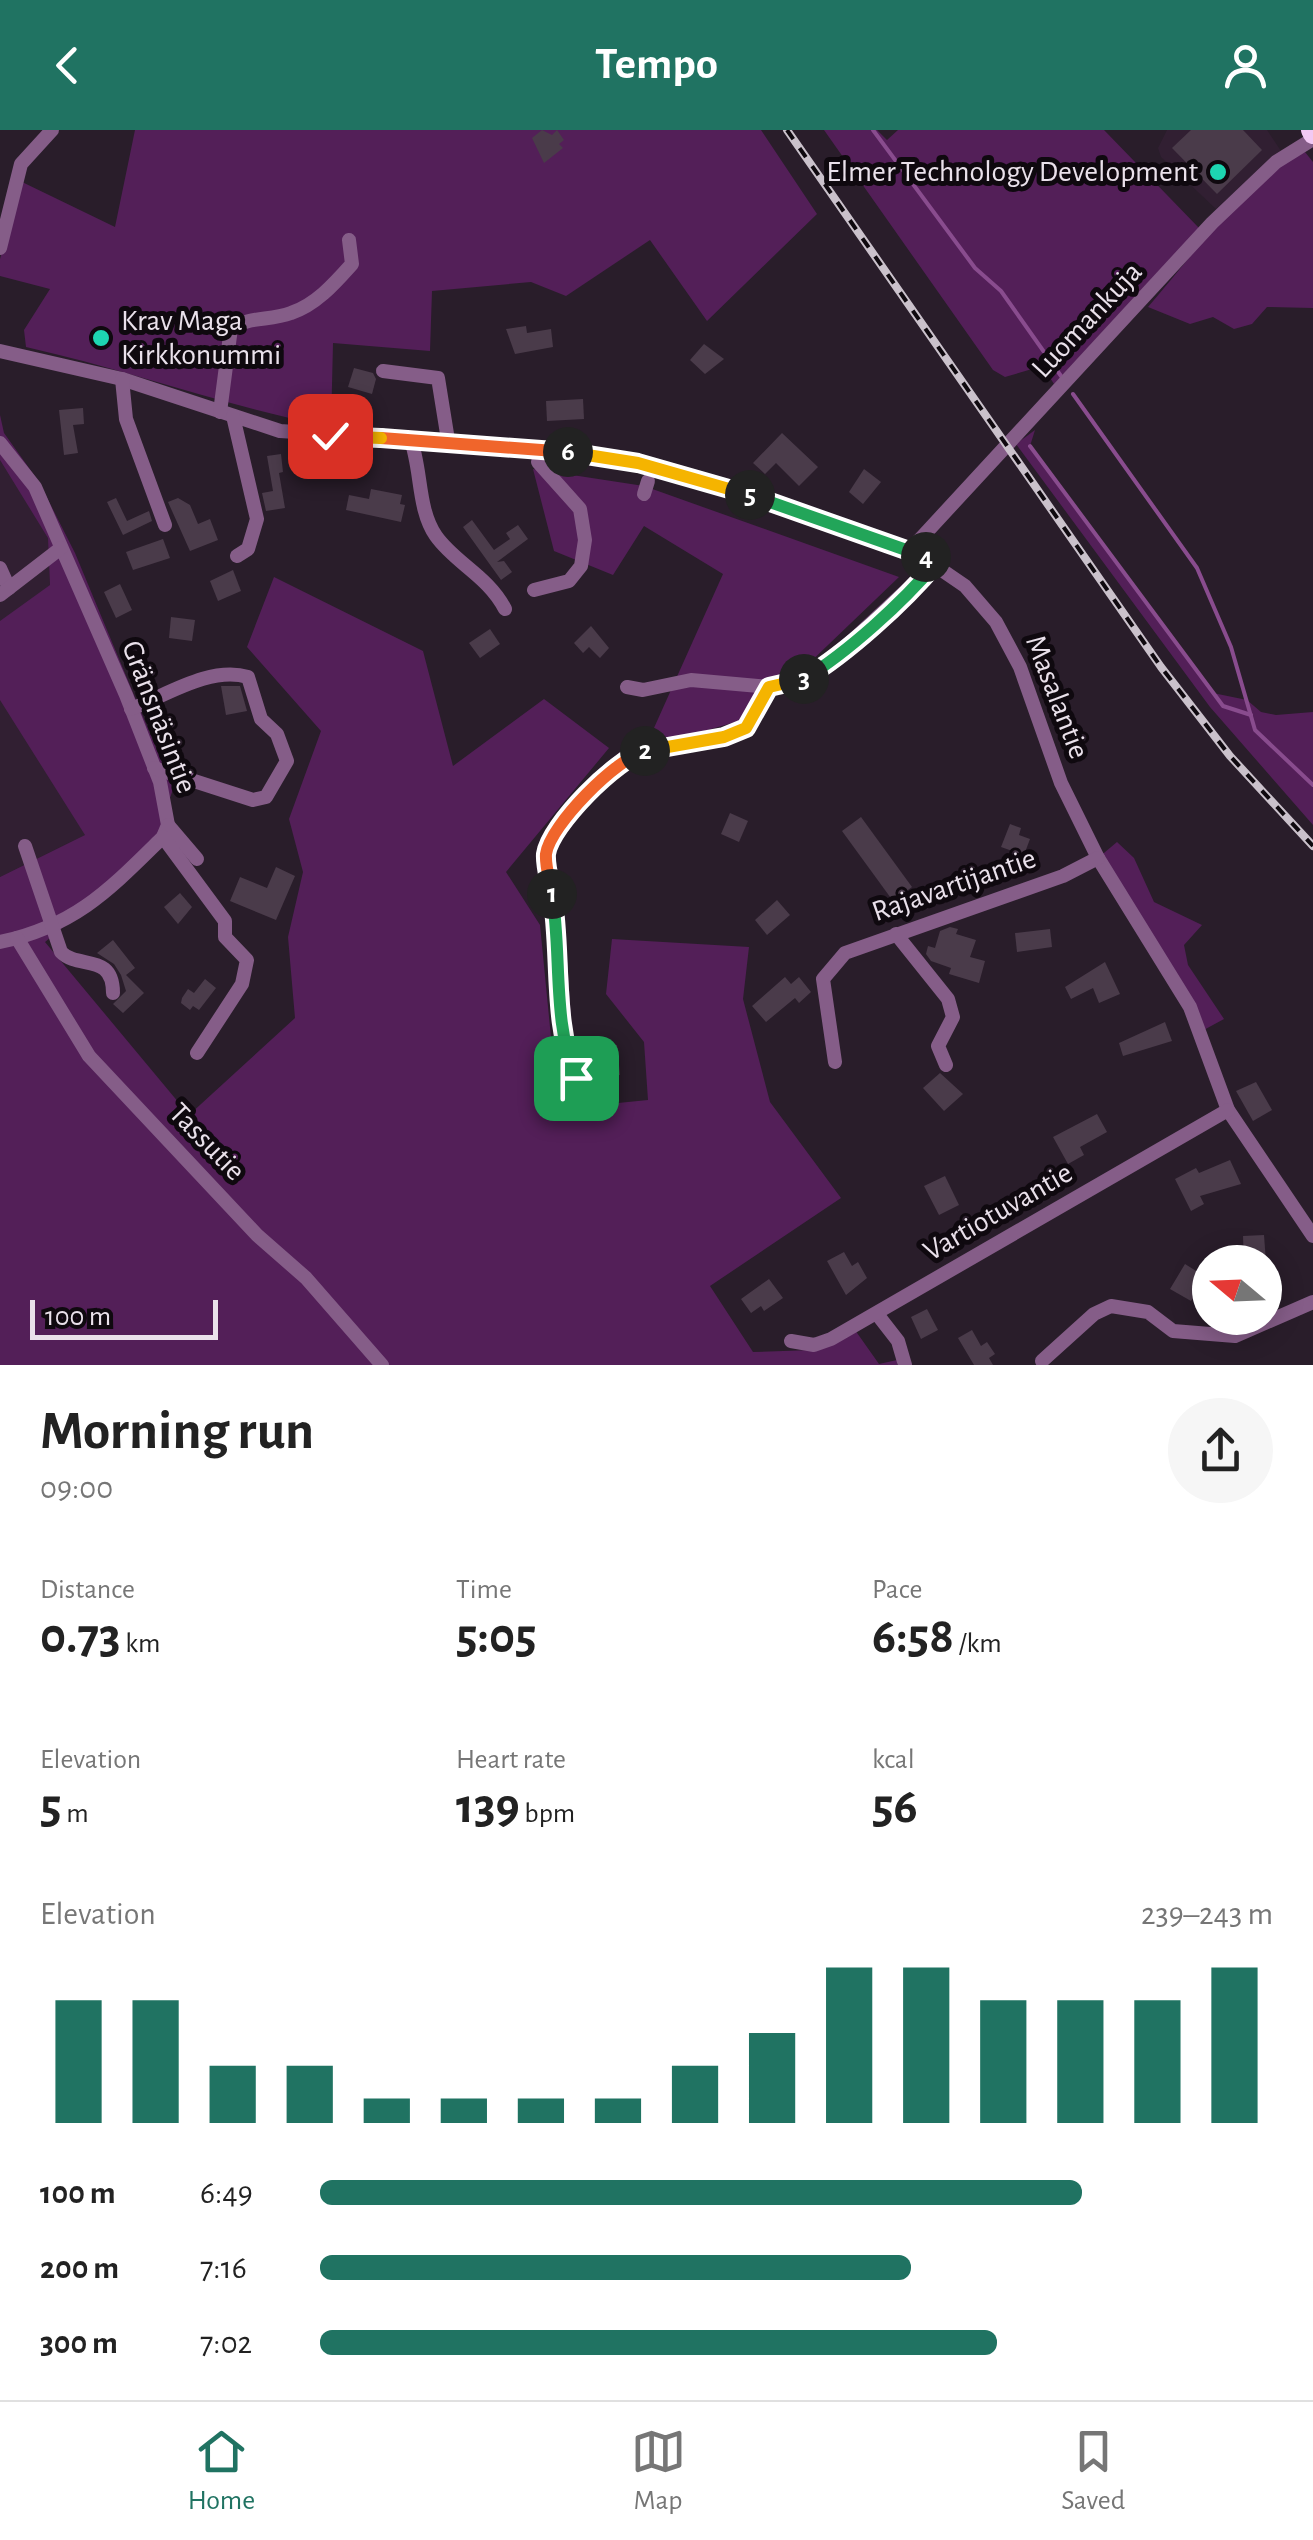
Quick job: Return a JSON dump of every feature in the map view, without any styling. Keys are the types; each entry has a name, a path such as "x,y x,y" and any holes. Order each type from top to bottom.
{"street":[{"path":"0,248 21,164 45,133"},
{"name":"Luomankuja","path":"911,549 1212,223 1276,162 1312,134"},
{"path":"237,556 248,549 257,519 226,414 231,328 246,319 291,314 327,292 352,264 349,240"},
{"name":"Masalantie","path":"0,351 122,379 226,414 311,436 448,440 554,449 638,463 706,481 911,549 936,563 982,603 1010,646 1061,784 1098,858 1190,1007 1228,1110 1313,1236"},
{"path":"383,371 438,378 448,440"},
{"path":"122,379 126,419 166,524"},
{"path":"410,438 428,524 438,540 495,591 505,609"},
{"name":"Gränsnäsintie","path":"0,443 35,487 131,709 154,768 165,831 96,902 54,926 0,942"},
{"path":"534,590 569,581 581,566 585,540 580,509 538,462"},
{"path":"0,568 5,591 60,548"},
{"path":"627,687 644,690 691,680 769,687 802,680 825,666 936,563"},
{"path":"131,709 204,678 225,674 248,677 261,719 276,734 287,761 266,797 253,800 154,768"},
{"path":"587,1097 566,1049 558,929 546,863 550,843 604,774 626,757 724,737 746,728 769,687"},
{"path":"165,831 197,859"},
{"path":"165,831 224,921 225,937 247,960 242,984 197,1054"},
{"path":"25,846 64,958 101,966 111,978 113,993"},
{"name":"Rajavartijantie","path":"835,1062 823,978 845,953 1063,876 1098,858"},
{"path":"896,934 948,1000 953,1016 938,1046 946,1065"},
{"name":"Tassutie","path":"17,938 89,1056 258,1235 306,1278 382,1365"},
{"name":"Vartiotuvantie","path":"791,1340 814,1345 877,1314 1228,1110"},
{"path":"1042,1361 1094,1314 1111,1306 1148,1312 1173,1331 1235,1336 1313,1302"},
{"path":"877,1314 898,1341 905,1365"}],"shaded area":[{"path":"135,130 761,130 817,214 707,321 650,240 566,296 531,282 432,291 430,351 333,343 331,427 26,347 24,330 50,289 0,276 0,259 20,181 115,227"},
{"path":"824,130 877,130 887,140 898,130 1104,130 1199,228 1054,384 1047,373 1032,369 1005,377 993,370"},
{"path":"1167,130 1267,130 1281,151 1216,209 1161,157 1158,148"},
{"path":"1305,152 1313,162 1313,308 1267,307 1252,324 1234,329 1213,317 1190,324 1148,307 1240,200"},
{"path":"0,415 4,433 39,482 75,553 173,789 166,810 173,837 45,942 189,1115 295,1018 288,937 303,872 289,819 321,731 247,647 274,577 423,651 453,766 544,699 609,748 506,872 540,925 558,1109 648,1100 644,1042 606,994 612,939 749,947 743,999 770,1102 841,1198 710,1286 753,1352 812,1350 855,1330 879,1364 897,1360 897,1365 0,1365 0,877 85,835 0,700 0,621 50,585 48,538 0,460"},
{"path":"1035,430 1030,446 1213,693 1247,700 1261,712 1276,715 1313,712 1313,825 1210,707 1016,444"},
{"path":"0,460 49,538 50,586 85,835 0,877"},
{"path":"533,469 644,486 899,577 753,717 645,748 723,574 644,526 613,575 554,551"},
{"path":"1117,842 1134,858 1154,902 1202,925 1184,945 1188,965 1224,1019 1200,1032 1098,858"}],"building":[{"path":"542,130 552,135 557,130 564,140 559,144 563,148 544,163 532,138"},
{"name":"Elmer Technology Development","path":"1191,130 1243,130 1262,150 1217,194 1172,148"},
{"path":"526,326 527,333 551,329 553,347 515,354 506,329"},
{"path":"704,344 724,359 705,374 690,360"},
{"path":"354,368 373,373 376,379 372,394 348,387"},
{"path":"583,399 584,419 547,421 546,401"},
{"path":"83,408 84,424 73,425 78,453 64,455 59,410"},
{"path":"782,433 818,467 799,486 776,463 765,474 753,463"},
{"path":"281,454 283,472 279,473 285,508 266,511 262,493 273,491 267,456"},
{"path":"864,469 881,482 863,504 849,492"},
{"path":"371,489 402,495 400,504 405,505 401,522 346,510 349,495 369,499"},
{"path":"116,498 127,521 149,511 152,521 123,535 107,502"},
{"path":"178,498 190,505 198,524 210,519 218,540 190,551 168,502"},
{"path":"472,520 494,550 510,539 506,533 518,525 528,539 497,562 504,561 512,572 501,580 463,527"},
{"path":"163,539 170,558 133,570 126,552"},
{"path":"233,570 241,591 218,601 210,581"},
{"path":"120,584 132,610 116,618 104,592"},
{"path":"171,617 195,620 192,641 169,638"},
{"path":"591,626 609,648 600,658 589,647 583,653 574,643"},
{"path":"490,629 500,644 480,658 469,643"},
{"path":"221,686 240,686 247,711 226,715"},
{"path":"730,813 748,821 739,842 721,834"},
{"path":"861,817 912,887 893,901 842,831"},
{"path":"1010,824 1021,828 1019,835 1030,839 1024,855 1001,847"},
{"path":"276,867 295,876 276,920 230,901 240,877 267,888"},
{"path":"180,893 192,907 178,924 164,907"},
{"path":"777,900 790,915 767,935 755,920"},
{"path":"958,929 956,934 976,940 970,957 985,961 979,983 949,974 951,968 931,961 926,954 928,946 935,948 940,931"},
{"path":"1050,929 1052,947 1017,952 1015,933"},
{"path":"113,940 135,968 126,975 144,993 123,1013 113,1004 126,991 121,975 114,964 97,953"},
{"path":"1105,962 1120,994 1099,1003 1093,988 1071,999 1065,987"},
{"path":"785,977 791,984 799,977 811,992 799,1003 795,998 766,1022 752,1006"},
{"path":"205,979 216,988 199,1010 193,1006 190,1010 181,1003 182,998 188,989 194,993"},
{"path":"1165,1022 1172,1041 1123,1056 1119,1043"},
{"path":"617,1045 620,1075 604,1076 601,1047"},
{"path":"940,1073 963,1094 944,1111 923,1088"},
{"path":"1256,1082 1272,1110 1253,1121 1236,1091"},
{"path":"1097,1114 1107,1132 1080,1147 1084,1155 1068,1164 1053,1137"},
{"path":"1230,1160 1241,1184 1200,1196 1204,1204 1191,1211 1175,1179 1196,1168 1199,1173"},
{"path":"945,1176 959,1205 939,1215 924,1186"},
{"path":"1264,1235 1265,1245 1243,1245 1243,1236"},
{"path":"844,1252 852,1266 858,1262 867,1278 846,1295 827,1261"},
{"path":"1185,1264 1192,1268 1191,1301 1170,1289"},
{"path":"769,1279 783,1298 764,1311 761,1306 751,1313 741,1299"},
{"path":"927,1309 938,1330 921,1339 911,1317"},
{"path":"972,1330 981,1346 987,1342 995,1354 989,1358 993,1365 974,1365 958,1338"}],"waterway":[{"path":"873,130 975,268 1001,291 1061,376"},
{"path":"1073,394 1197,568 1231,647 1255,730 1313,785"},
{"path":"1030,446 1223,706 1251,715"}],"railway":[{"path":"787,130 1161,667 1230,756 1313,846"}],"place":[{"name":"Elmer Technology Development","path":"1218,172"},
{"name":"Krav Maga Kirkkonummi","path":"101,338"}],"route":[{"path":"330,436 424,438 554,449 638,463 706,481 911,549 936,563 825,666 802,680 769,687 746,728 724,737 626,757 604,774 553,837 546,863 558,929 566,1049 576,1078"}]}
